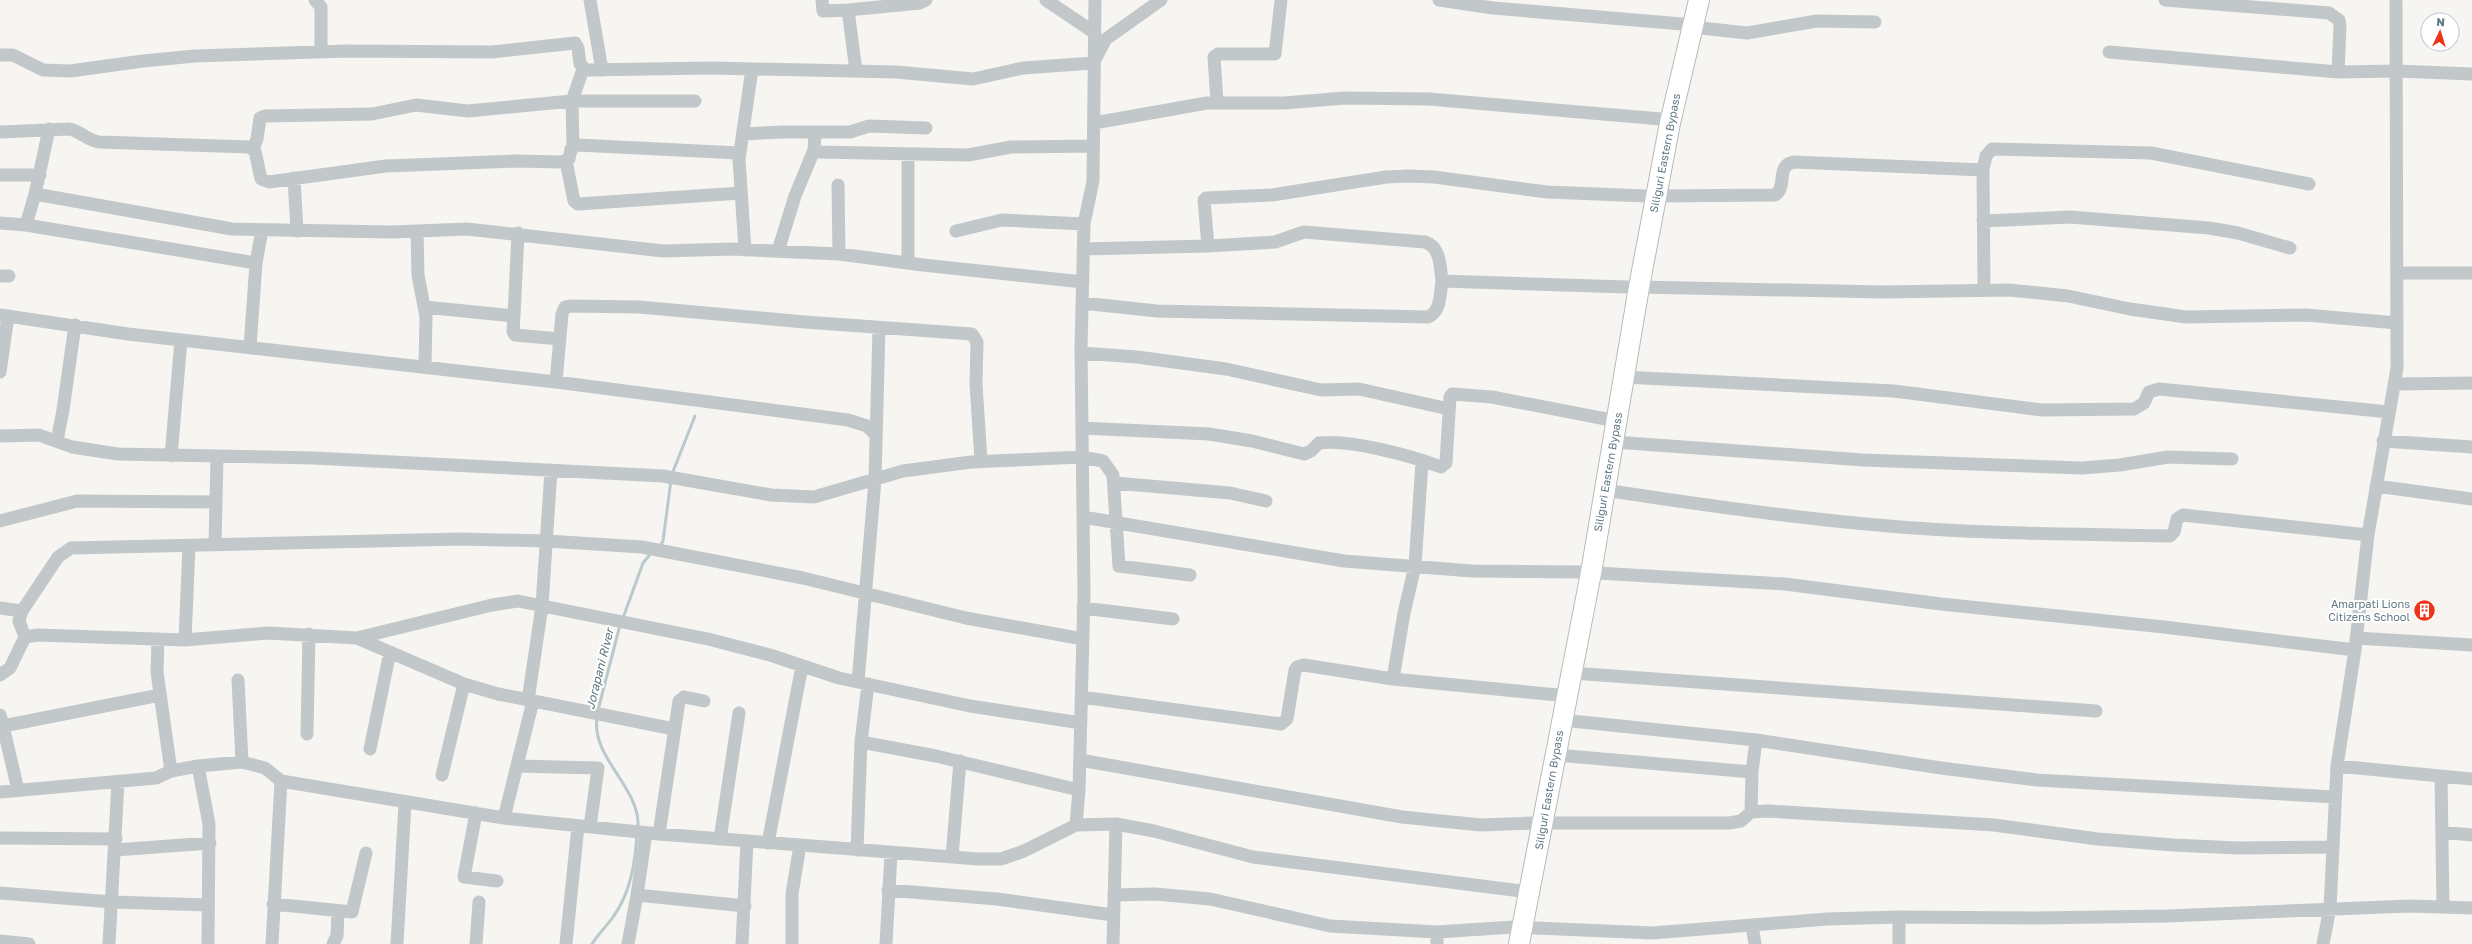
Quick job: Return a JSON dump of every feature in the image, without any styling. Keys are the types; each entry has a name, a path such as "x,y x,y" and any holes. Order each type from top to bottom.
{"main road":[{"name":"Siliguri Eastern Bypass","path":"1516,935 1521,891 1556,755 1572,673 1606,419 1687,26 1688,0"},
{"name":"Siliguri Eastern Bypass","path":"1652,196 1661,119 1687,26 1698,0"},
{"name":"Siliguri Eastern Bypass","path":"1516,935 1539,823 1558,695 1614,442 1624,377 1633,287"}],"street":[{"path":"315,0 321,7 321,51"},
{"path":"590,0 602,70"},
{"path":"822,0 823,11 920,4 926,0"},
{"path":"1046,0 1095,33"},
{"path":"1076,825 1079,790 1084,608 1081,353 1083,249 1084,224 1093,181 1093,63 1095,0"},
{"path":"1093,63 1106,39 1161,0"},
{"path":"1217,103 1214,57 1218,54 1275,54 1281,0"},
{"path":"1439,0 1493,8 1747,33 1817,21 1875,22"},
{"path":"2165,0 2329,13 2339,20 2340,26 2338,72"},
{"path":"2323,944 2330,908 2337,766 2356,644 2368,535 2383,441 2395,384 2398,323 2396,0"},
{"path":"848,10 856,71"},
{"path":"0,55 13,55 42,70 70,71 169,58 321,51 492,52 575,43 582,69 572,101 573,146 566,161 574,201 578,204 741,193"},
{"path":"2109,52 2338,72 2397,71 2472,74"},
{"path":"582,69 752,69 856,71 911,73 973,79 1036,66 1093,63"},
{"path":"745,250 740,153 752,69"},
{"path":"1094,123 1217,103 1284,103 1345,98 1429,98 1661,119"},
{"path":"253,148 257,139 260,118 266,116 372,114 416,105 468,110 572,101 695,101"},
{"path":"742,134 777,132 850,132 869,126 926,128"},
{"path":"0,132 49,129 77,130 87,138 99,142 253,148"},
{"path":"26,225 40,175 49,129"},
{"path":"778,251 795,196 814,150 815,133"},
{"path":"573,146 740,153"},
{"path":"814,150 818,152 968,155 1011,147 1093,146"},
{"path":"253,148 257,156 259,175 264,181 386,166 566,161"},
{"path":"1984,289 1983,170 1986,156 1992,149 2111,150 2183,158 2309,184"},
{"path":"908,154 908,263"},
{"path":"1208,246 1204,200 1206,198 1272,195 1386,177 1434,177 1548,192 1652,196 1775,195 1780,190 1784,168 1789,163 1794,162 1983,170"},
{"path":"0,174 40,175"},
{"path":"294,178 297,231"},
{"path":"838,185 839,254"},
{"path":"35,194 224,228 297,231 417,231 467,229 518,233 580,242 663,250 745,250 839,254 1083,282"},
{"path":"1983,221 2070,217 2209,228 2238,233 2290,248"},
{"path":"956,231 1002,220 1084,224"},
{"path":"0,223 26,225 256,263"},
{"path":"250,347 256,263 262,230"},
{"path":"417,231 419,283 425,307 425,367"},
{"path":"1082,303 1157,311 1428,317 1433,315 1438,308 1442,281 1435,247 1425,242 1304,232 1275,242 1208,246 1083,249"},
{"path":"518,233 513,332 516,335 560,339"},
{"path":"2398,273 2472,273"},
{"path":"1442,281 1633,287 1883,292 1984,289 2062,295 2130,309 2186,317 2306,315 2398,323"},
{"path":"556,382 563,309 570,306 639,307 879,328 968,334 976,337 981,461"},
{"path":"425,307 514,316"},
{"path":"0,372 4,315 181,340 556,382 848,420 867,426 876,435"},
{"path":"56,442 64,410 75,325"},
{"path":"857,850 865,593 875,480 879,328"},
{"path":"170,456 181,340"},
{"path":"1081,353 1137,357 1226,370 1321,390 1359,389 1449,408"},
{"path":"1624,377 1894,391 2012,407 2056,410 2134,409 2144,403 2149,392 2158,389 2389,412"},
{"path":"2395,384 2472,383"},
{"path":"1082,428 1209,434 1252,441 1304,454 1311,451 1319,442 1348,444 1378,449 1441,468 1445,466 1450,397 1457,393 1606,419"},
{"path":"0,436 39,435 72,447 118,454 217,458 314,458 665,476 771,495 814,497 903,471 981,461 1082,456 1103,461 1114,475 1119,566 1190,575"},
{"path":"2383,441 2472,447"},
{"path":"1614,442 1863,460 2082,468 2120,465 2168,457 2232,459"},
{"path":"215,545 217,458"},
{"path":"1393,679 1404,612 1415,566 1422,462"},
{"path":"504,818 517,766 530,700 542,606 551,470"},
{"path":"1115,483 1230,493 1266,501"},
{"path":"2376,486 2472,500"},
{"path":"1604,490 1732,509 1878,525 1992,531 2170,536 2174,532 2177,519 2183,515 2368,535"},
{"path":"0,521 77,501 215,502"},
{"path":"1083,517 1344,561 1472,570 1586,573 1785,584 1941,604 2356,644 2472,645"},
{"path":"25,637 19,621 22,611 58,557 71,548 461,539 547,540 655,549 803,578 966,618 1083,639"},
{"path":"186,640 189,546"},
{"path":"357,638 508,602 542,606 708,639 863,683 970,706 1081,723"},
{"path":"0,608 22,611"},
{"path":"1084,608 1173,618"},
{"path":"0,675 10,668 20,643 25,637 38,635 186,640 268,633 310,634 357,638 464,684 591,714 674,729"},
{"path":"307,734 310,634"},
{"path":"158,639 157,672 171,771"},
{"path":"370,749 390,652"},
{"path":"1081,698 1281,724 1287,719 1295,670 1300,665 1393,679 1558,695"},
{"path":"768,843 802,666"},
{"path":"1572,673 2096,711"},
{"path":"238,680 242,762"},
{"path":"442,775 464,684"},
{"path":"18,790 1,721 160,695"},
{"path":"628,944 649,833 681,699 704,701"},
{"path":"720,839 739,713"},
{"path":"1562,720 1756,740 1941,768 2037,780 2335,797"},
{"path":"1751,812 1752,772 1756,740"},
{"path":"860,742 960,761 1021,778 1079,790"},
{"path":"1556,755 1752,772"},
{"path":"1080,760 1402,817 1481,825 1539,823 1728,823 1741,821 1751,812 1768,810 1994,825 2098,839 2173,845 2238,848 2333,847"},
{"path":"952,857 960,761"},
{"path":"0,792 161,777 171,771 198,766 242,762 265,768 281,781 405,803 504,818 584,827 891,853 952,857 1001,858 1024,851 1076,825 1116,824 1154,831 1253,857 1521,891"},
{"path":"198,766 206,802 210,844 208,944"},
{"path":"517,766 598,768 584,827 566,944"},
{"path":"2337,766 2472,779"},
{"path":"2441,776 2443,907"},
{"path":"272,944 273,904 281,781"},
{"path":"109,944 118,782"},
{"path":"397,944 405,803"},
{"path":"476,813 464,877 497,880"},
{"path":"1113,944 1116,824"},
{"path":"2442,832 2472,835"},
{"path":"0,838 115,845 210,844"},
{"path":"742,944 747,841"},
{"path":"792,944 792,894 800,845"},
{"path":"273,904 338,912 352,912 366,853"},
{"path":"886,944 891,853"},
{"path":"888,890 998,899 1113,914"},
{"path":"0,893 112,902 208,905"},
{"path":"1114,895 1155,894 1210,899 1330,926 1437,938 1516,935 1652,934 1752,925 1899,917 2166,916 2330,908 2472,908"},
{"path":"637,895 745,906"},
{"path":"476,944 479,902"},
{"path":"333,944 337,936 338,912"},
{"path":"1899,917 1899,944"},
{"path":"1752,925 1754,944"},
{"path":"0,941 29,944"}],"waterway":[{"name":"Jorapani River","path":"672,474 695,416"},
{"name":"Jorapani River","path":"660,546 663,541 671,480"},
{"name":"Jorapani River","path":"623,618 643,563 652,552"},
{"name":"Jorapani River","path":"598,710 620,625"},
{"name":"Jorapani River","path":"597,718 597,733 601,746 632,800 637,813 638,828"},
{"name":"Jorapani River","path":"592,944 613,917 624,899 631,878 637,835"}],"place":[{"name":"Amarpati Lions Citizens School","path":"2425,610"}]}
